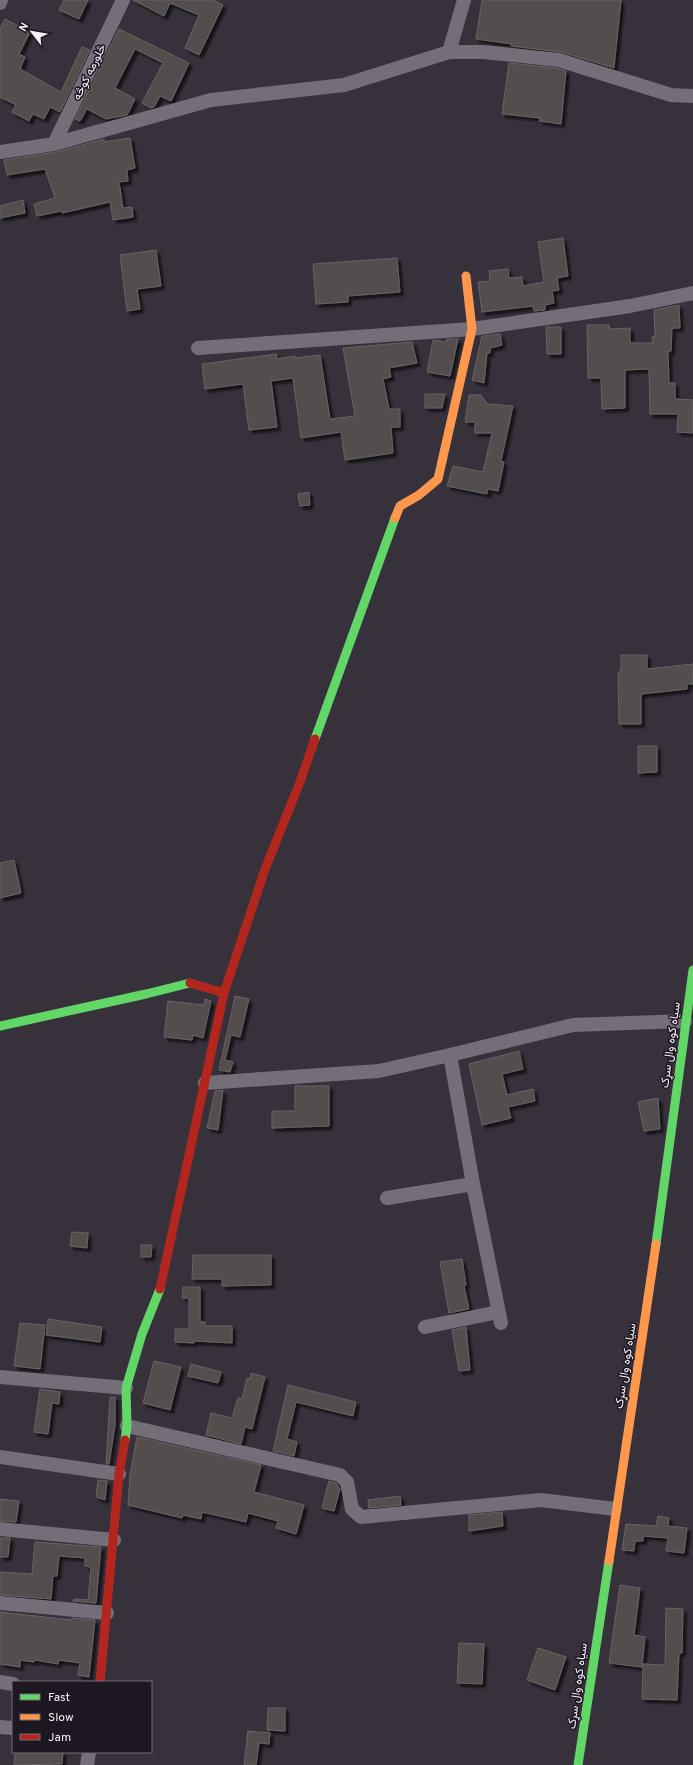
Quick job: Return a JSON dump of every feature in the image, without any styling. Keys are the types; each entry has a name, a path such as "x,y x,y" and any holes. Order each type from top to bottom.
{"street":[{"name":"څلورمه کوڅه","path":"54,144 123,0"},
{"path":"449,52 464,0"},
{"path":"0,152 54,144 211,100 344,85 449,52 484,52 558,60 671,95 693,96"},
{"path":"100,1681 119,1474 127,1426 126,1388 142,1334 162,1285 224,993 264,869 300,782 397,512 400,506 419,495 438,479 472,328 466,276"},
{"path":"198,348 472,328 630,306 693,293"},
{"name":"سیاه کوه وال سړک","path":"578,1765 615,1509 660,1216 693,970"},
{"path":"0,1026 146,994 188,982 224,993"},
{"path":"205,1083 379,1072 573,1025 685,1021"},
{"path":"424,1327 499,1317 450,1056"},
{"path":"387,1198 473,1184"},
{"path":"0,1377 126,1388"},
{"path":"127,1426 340,1475 348,1482 352,1509 361,1516 541,1500 615,1509"},
{"path":"0,1457 119,1474"},
{"path":"0,1529 114,1540"},
{"path":"0,1603 107,1613"},
{"path":"0,1682 12,1684"},
{"path":"0,1727 12,1728"},
{"path":"87,1765 89,1753"}],"building":[{"path":"64,0 88,0 79,19 59,10"},
{"path":"133,0 213,0 223,5 199,55 185,48 199,15 170,3 164,16"},
{"path":"482,0 621,0 614,68 561,52 511,46 512,44 476,39"},
{"path":"5,19 30,32 19,54 25,57 20,69 61,92 82,47 90,50 60,112 50,107 44,119 33,114 29,121 12,112 16,105 0,97 0,28"},
{"path":"119,29 189,63 171,101 160,96 154,107 150,108 142,103 163,63 135,49 115,88 135,99 127,115 106,119 87,109 80,121 75,119"},
{"path":"509,63 557,68 566,71 561,124 539,121 540,118 502,114"},
{"path":"130,138 135,168 127,170 128,181 119,182 123,208 132,207 133,217 113,220 110,202 62,213 61,211 37,216 34,204 55,198 45,169 7,175 4,160 56,152 104,139 104,142"},
{"path":"23,200 25,213 0,218 0,206"},
{"path":"563,238 568,276 557,278 559,290 552,291 554,303 545,305 545,310 534,311 533,306 482,312 478,282 490,281 489,271 508,269 509,278 522,277 523,286 544,282 538,242"},
{"path":"156,250 161,286 137,289 140,309 127,311 120,255"},
{"path":"397,258 400,292 348,296 348,302 316,304 313,264"},
{"path":"679,305 680,328 672,328 671,351 668,351 669,383 675,383 675,399 693,400 693,433 677,432 678,414 650,414 649,369 625,370 625,408 602,409 601,378 588,378 587,325 609,325 610,329 630,328 630,343 653,343 652,337 655,337 654,310"},
{"path":"546,327 561,327 561,354 547,354"},
{"path":"500,334 502,345 490,348 490,353 487,353 484,383 472,380 482,336"},
{"path":"447,339 458,339 450,376 427,372 433,340 446,342"},
{"path":"412,342 417,363 389,368 391,377 383,379 389,409 400,409 400,427 391,427 393,453 345,460 341,432 301,438 293,378 271,381 277,427 249,430 243,384 205,389 202,364 276,354 277,359 295,356 295,358 320,355 330,419 355,416 343,348"},
{"path":"425,394 445,394 442,408 425,408"},
{"path":"469,395 481,395 488,404 513,406 501,461 504,462 498,491 488,489 487,494 447,486 453,466 483,472 492,433 475,433 475,422 465,422"},
{"path":"309,492 310,505 300,506 298,494"},
{"path":"621,655 647,655 647,669 693,664 693,684 687,684 687,689 641,694 641,724 619,724 618,672 621,672"},
{"path":"638,746 657,746 657,772 638,773"},
{"path":"14,860 21,893 0,898 0,863"},
{"path":"235,996 249,999 240,1037 231,1035 225,1060 233,1062 230,1072 219,1070"},
{"path":"205,999 211,1001 203,1038 193,1035 192,1040 164,1037 168,1001 204,1005"},
{"path":"519,1051 523,1069 502,1074 507,1095 533,1089 535,1101 508,1107 511,1118 482,1125 469,1064"},
{"path":"295,1086 329,1086 329,1126 272,1128 272,1111 295,1111"},
{"path":"223,1090 218,1130 207,1128 215,1091"},
{"path":"658,1098 660,1129 644,1131 638,1102"},
{"path":"72,1232 88,1233 87,1248 70,1246"},
{"path":"141,1245 152,1245 151,1257 141,1257"},
{"path":"193,1255 271,1255 271,1285 222,1286 222,1279 192,1279"},
{"path":"462,1259 466,1285 464,1286 469,1309 449,1313 440,1262"},
{"path":"183,1287 200,1287 200,1322 205,1322 205,1326 232,1326 232,1343 194,1341 194,1343 175,1342 175,1329 189,1329 189,1298 182,1298"},
{"path":"48,1319 102,1327 100,1342 46,1335"},
{"path":"20,1323 45,1325 40,1369 14,1366"},
{"path":"466,1327 470,1370 459,1371 452,1330"},
{"path":"154,1361 181,1367 170,1410 143,1403"},
{"path":"191,1364 221,1372 218,1383 188,1376"},
{"path":"251,1373 265,1377 252,1429 245,1427 241,1444 206,1435 211,1413 232,1418 238,1398 242,1399 247,1378 250,1379"},
{"path":"288,1385 356,1402 353,1416 296,1402 287,1439 297,1442 294,1456 273,1451"},
{"path":"40,1389 60,1392 59,1404 52,1403 48,1434 34,1432"},
{"path":"110,1397 115,1397 115,1425 109,1464 106,1464"},
{"path":"137,1437 261,1465 254,1492 304,1505 296,1534 276,1528 278,1521 248,1513 246,1522 202,1512 201,1519 183,1515 182,1518 128,1505 130,1475"},
{"path":"98,1480 107,1481 105,1500 96,1497"},
{"path":"329,1481 336,1483 340,1489 334,1511 322,1508"},
{"path":"400,1496 401,1505 369,1508 368,1500"},
{"path":"0,1499 19,1501 16,1522 0,1521"},
{"path":"502,1512 503,1526 469,1531 469,1515"},
{"path":"658,1516 669,1518 668,1526 687,1528 684,1553 666,1551 668,1538 643,1536 643,1541 635,1541 634,1551 622,1550 626,1524 656,1526"},
{"path":"0,1538 10,1538 8,1557 0,1557"},
{"path":"35,1542 101,1547 96,1603 73,1601 74,1599 88,1600 91,1567 85,1566 85,1558 59,1556 57,1576 53,1576 51,1599 0,1595 0,1572 32,1574"},
{"path":"620,1585 640,1588 634,1635 645,1637 642,1667 609,1663"},
{"path":"666,1608 683,1609 682,1653 679,1653 677,1700 642,1699 643,1664 665,1665"},
{"path":"0,1612 72,1620 72,1618 95,1620 89,1677 78,1675 80,1663 59,1660 58,1664 35,1660 34,1662 20,1660 20,1667 0,1664"},
{"path":"459,1643 484,1644 482,1684 457,1683"},
{"path":"538,1648 566,1657 555,1690 527,1680"},
{"path":"268,1708 285,1708 285,1731 267,1730"},
{"path":"248,1731 270,1733 269,1744 259,1743 256,1765 244,1765"},
{"path":"15,1753 63,1753 62,1764 14,1765"}],"traffic: fast":[{"path":"315,739 395,518"},
{"path":"656,1244 693,970"},
{"path":"0,1026 190,983"},
{"path":"125,1440 127,1426 126,1388 142,1334 160,1289"},
{"path":"578,1765 609,1561"}],"traffic: slow":[{"path":"395,518 400,506 419,495 438,479 472,329 466,276"},
{"path":"609,1561 656,1244"}],"traffic: jam":[{"path":"224,993 265,869 300,782 315,739"},
{"path":"160,1289 224,993 190,983"},
{"path":"100,1681 119,1474 125,1440"}]}
